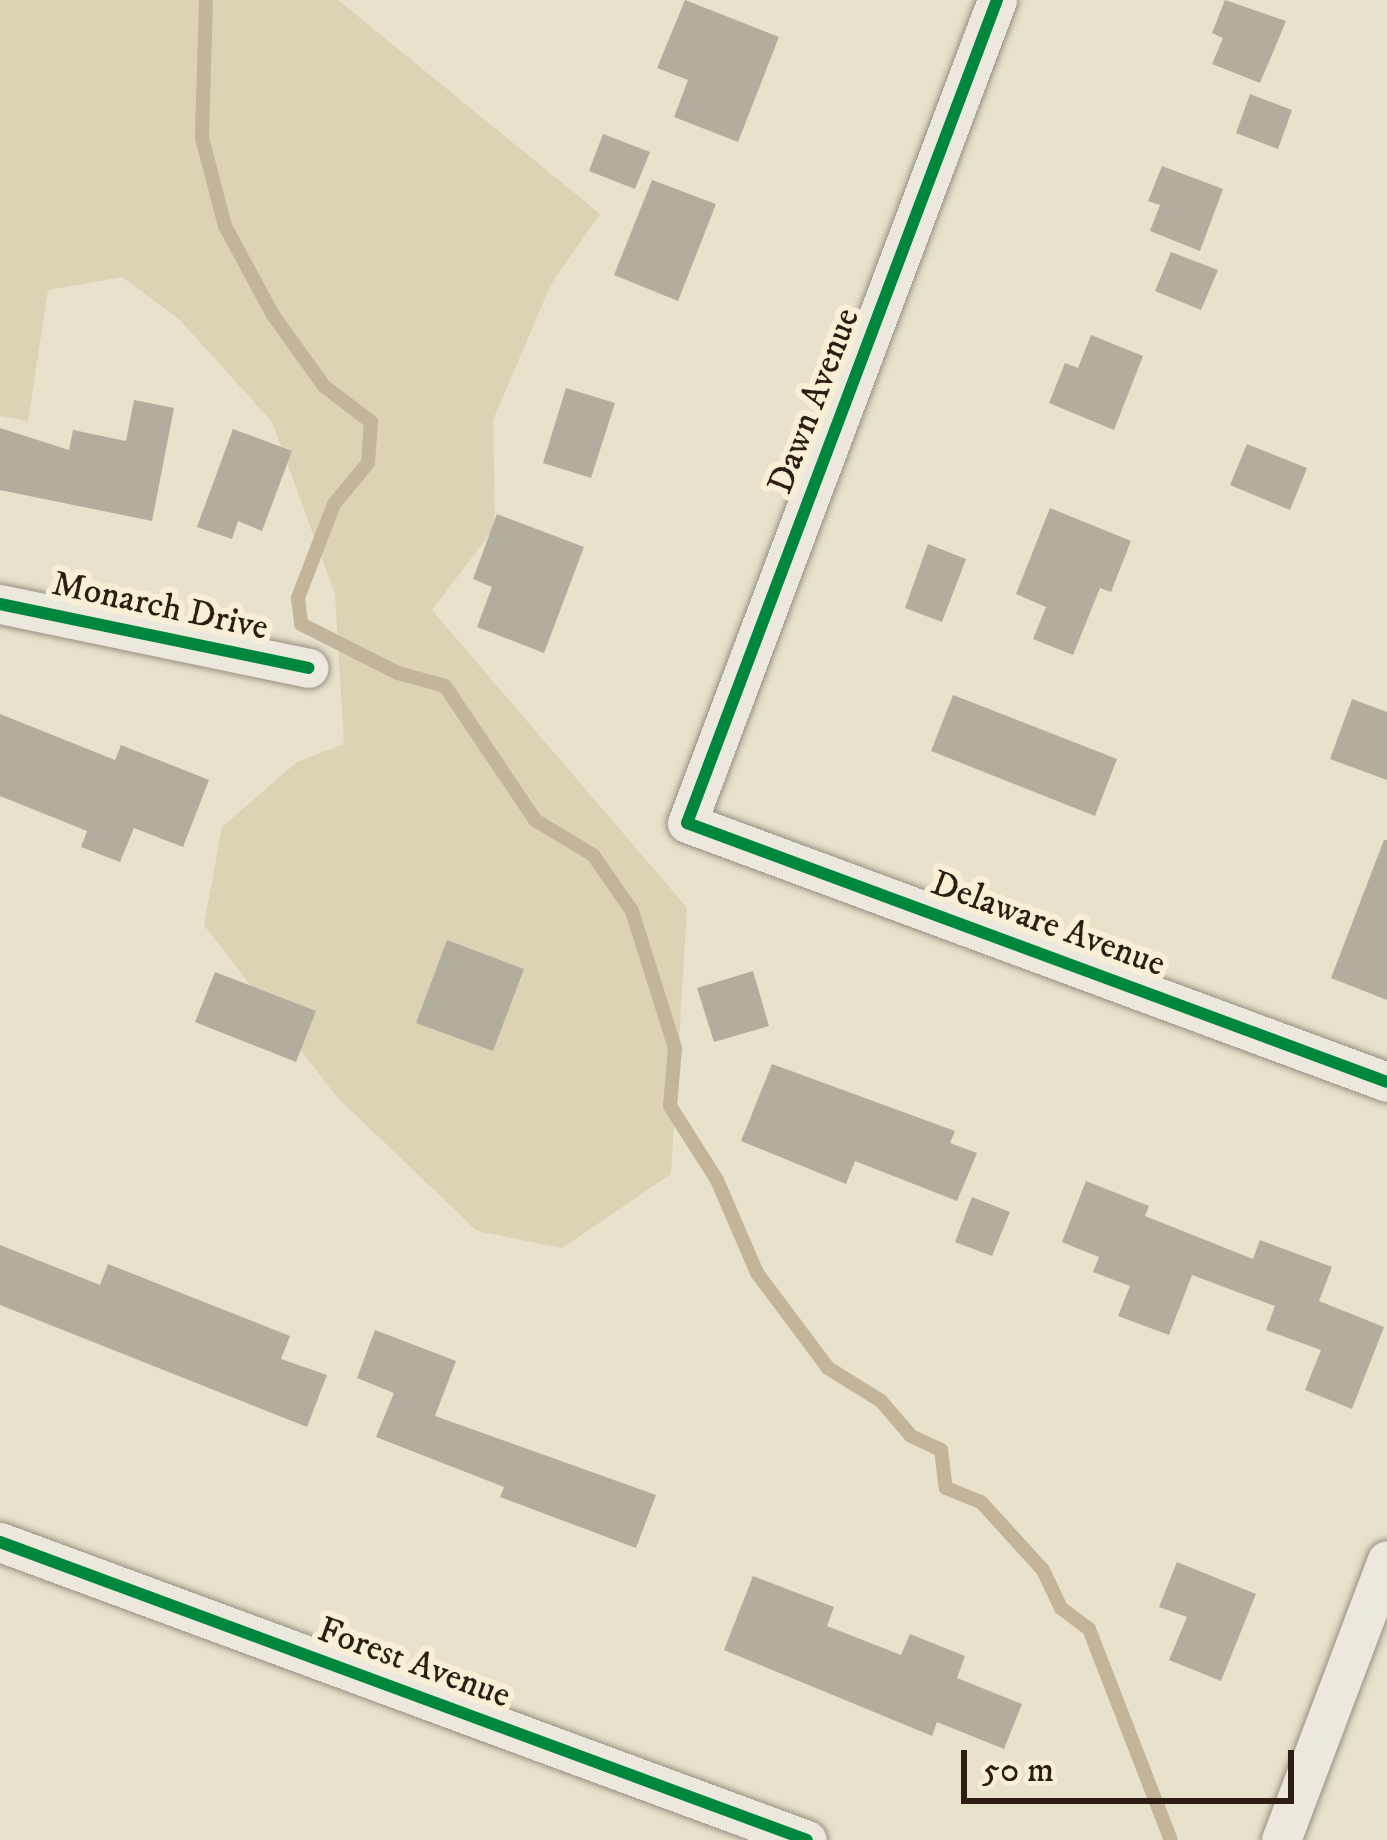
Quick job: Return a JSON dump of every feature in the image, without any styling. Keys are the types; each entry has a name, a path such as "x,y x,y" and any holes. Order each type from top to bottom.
{"street":[{"name":"Dawn Avenue","path":"687,823 997,0"},
{"name":"Monarch Drive","path":"0,604 308,668"},
{"name":"Delaware Avenue","path":"687,823 1387,1082"},
{"name":"Forest Avenue","path":"0,1542 808,1840"},
{"path":"1281,1840 1387,1559"}],"shaded area":[{"path":"0,0 338,0 600,214 551,284 493,420 495,527 432,610 687,908 671,1174 562,1248 477,1231 337,1097 204,925 222,827 297,762 344,744 335,594 272,422 180,320 122,277 48,290 28,421 0,416"}],"building":[{"path":"685,0 779,37 738,142 674,117 688,80 657,68"},
{"path":"1225,0 1286,21 1260,83 1212,64 1223,38 1212,33"},
{"path":"1250,94 1292,110 1278,149 1236,133"},
{"path":"603,134 650,152 635,189 589,171"},
{"path":"1162,166 1223,189 1200,251 1150,231 1160,205 1148,201"},
{"path":"652,180 716,204 678,301 614,275"},
{"path":"1171,252 1218,270 1201,310 1155,291"},
{"path":"1091,335 1143,356 1114,430 1049,403 1065,363 1078,368"},
{"path":"566,388 615,403 591,478 543,463"},
{"path":"134,400 174,408 152,521 0,490 0,428 69,450 73,430 126,441"},
{"path":"233,429 292,451 262,531 238,521 232,539 197,527"},
{"path":"1247,444 1307,468 1290,510 1230,485"},
{"path":"1050,508 1131,541 1111,592 1100,588 1073,655 1033,639 1046,607 1016,594"},
{"path":"497,514 584,547 544,653 477,627 492,587 473,579"},
{"path":"928,544 966,559 942,622 905,608"},
{"path":"953,695 1117,759 1095,816 931,751"},
{"path":"1352,699 1387,712 1387,780 1330,759"},
{"path":"0,714 115,760 121,745 209,780 183,847 134,828 120,862 81,847 87,831 0,796"},
{"path":"1387,840 1387,1000 1331,978"},
{"path":"447,940 524,969 493,1051 416,1023"},
{"path":"753,971 769,1026 714,1042 697,988"},
{"path":"215,972 316,1011 296,1062 195,1022"},
{"path":"772,1064 955,1131 950,1143 977,1153 957,1201 855,1161 846,1184 741,1141"},
{"path":"1086,1181 1149,1206 1145,1216 1253,1259 1260,1240 1332,1267 1319,1301 1384,1327 1352,1409 1305,1390 1321,1350 1266,1330 1275,1306 1192,1275 1169,1335 1118,1316 1130,1286 1093,1272 1099,1257 1062,1242"},
{"path":"972,1197 1010,1212 992,1256 955,1242"},
{"path":"0,1245 100,1285 108,1264 290,1336 281,1359 327,1375 307,1427 0,1305"},
{"path":"375,1330 456,1361 435,1416 656,1495 636,1548 500,1497 504,1487 376,1437 394,1393 357,1378"},
{"path":"1177,1562 1256,1594 1221,1681 1169,1660 1187,1617 1159,1607"},
{"path":"753,1576 834,1607 827,1626 901,1655 910,1634 965,1656 957,1678 1022,1704 1004,1749 937,1722 932,1736 724,1650"}],"waterway":[{"path":"206,0 202,138 225,226 273,315 324,386 371,422 368,463 334,504 298,598 301,624 398,673 445,686 535,820 593,855 632,911 675,1048 670,1106 717,1180 757,1273 828,1368 881,1401 911,1436 941,1450 946,1488 981,1502 1043,1570 1061,1608 1089,1629 1171,1840"}],"cycle path":[{"path":"997,0 687,823 1387,1082"},
{"path":"0,604 308,668"},
{"path":"0,1542 807,1840"}]}
